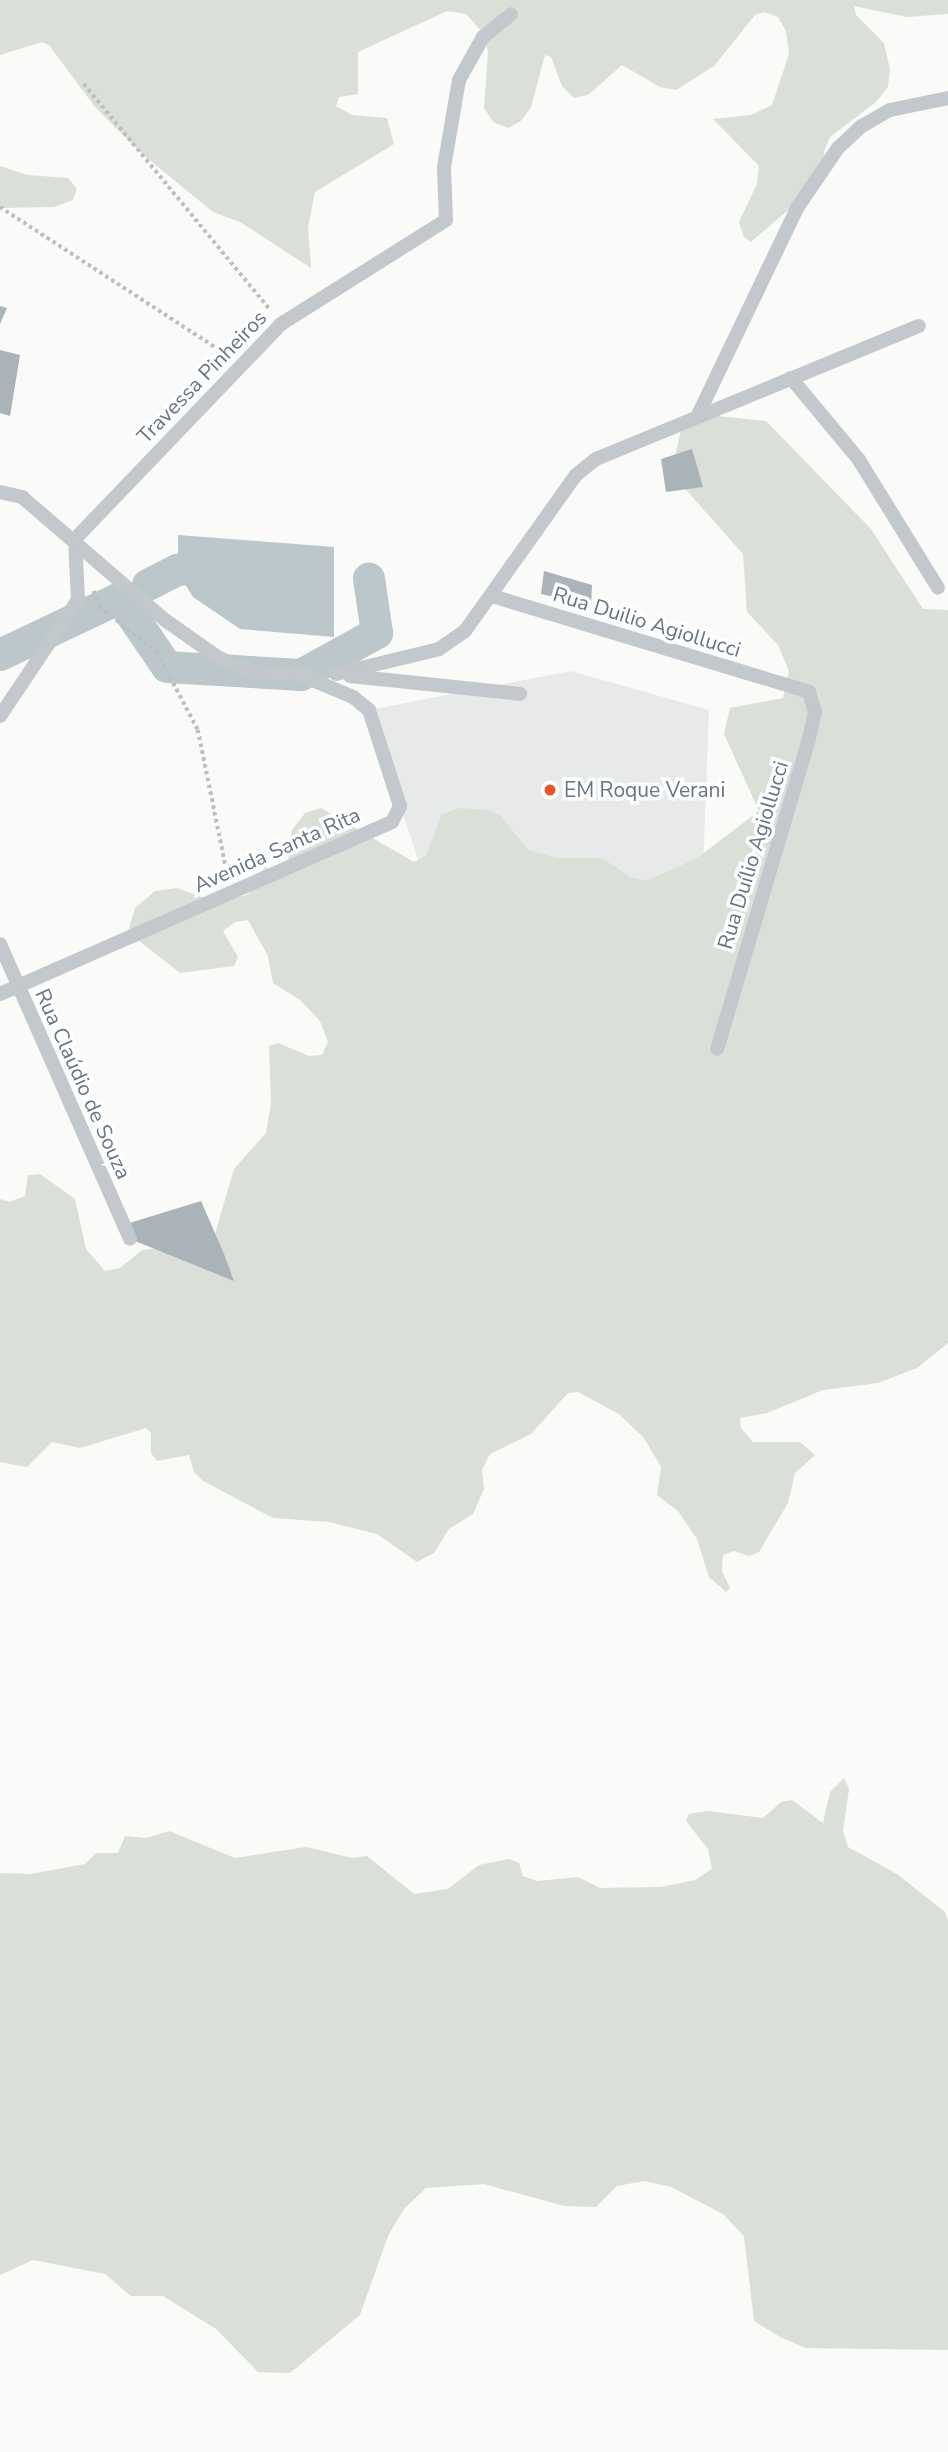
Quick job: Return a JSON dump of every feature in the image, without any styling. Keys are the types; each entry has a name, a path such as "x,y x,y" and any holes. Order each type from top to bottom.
{"street":[{"name":"Travessa Pinheiros","path":"75,539 281,324 446,220 444,167 459,80 484,37 511,14"},
{"path":"697,417 797,208 838,148 862,126 890,110 948,98"},
{"path":"336,674 439,649 465,631 576,475 596,459 919,326"},
{"path":"791,378 859,460 938,588"},
{"path":"0,492 22,498 75,539 165,620 219,658 252,672 336,674 520,694"},
{"path":"0,716 78,600 75,539"},
{"name":"Rua Duilio Agiollucci","path":"492,596 789,688"},
{"name":"Avenida Santa Rita","path":"0,994 392,822 400,806 369,710 353,696 301,675"},
{"name":"Rua Duílio Agiollucci","path":"717,1049 790,811 815,712 809,692 789,688"},
{"name":"Rua Claúdio de Souza","path":"0,944 130,1239"}],"path":[{"path":"84,84 281,324"},
{"path":"0,207 242,365"},
{"path":"92,585 100,607 157,652 198,730 232,893"}],"shaded area":[{"path":"0,0 948,0 948,14 907,17 854,6 856,15 884,43 890,69 888,87 876,102 830,137 824,151 825,171 815,187 751,242 744,237 739,222 757,184 759,166 713,119 751,115 772,105 789,54 786,31 778,17 764,12 755,15 714,66 676,90 660,87 622,65 588,95 574,98 562,86 551,57 545,55 531,107 521,121 508,128 493,122 484,108 488,52 484,34 466,14 447,11 358,52 358,94 339,97 336,106 352,115 387,118 394,144 315,192 308,228 311,268 240,222 213,212 141,153 95,107 49,45 42,42 0,55"},
{"path":"0,166 28,175 68,178 77,189 73,200 54,207 0,208"},
{"path":"708,415 766,421 871,529 923,609 948,610 948,1343 917,1368 878,1383 823,1390 767,1413 740,1418 741,1428 753,1442 800,1442 815,1455 795,1473 788,1503 759,1552 749,1556 734,1551 723,1555 722,1571 730,1588 726,1592 709,1577 697,1539 678,1511 657,1495 661,1467 644,1438 619,1414 578,1392 568,1393 531,1434 490,1454 482,1470 484,1489 473,1514 449,1529 434,1553 417,1562 377,1534 329,1522 273,1518 203,1481 194,1472 189,1455 157,1461 151,1453 151,1433 146,1428 80,1448 52,1442 27,1467 0,1462 0,1199 10,1202 25,1196 28,1175 40,1174 75,1199 86,1249 105,1271 120,1268 142,1250 191,1244 215,1234 234,1169 266,1133 271,1104 269,1046 278,1043 309,1056 322,1055 328,1042 320,1021 300,1000 273,983 268,956 248,920 235,922 223,931 238,957 234,966 180,973 128,932 135,908 155,891 177,888 218,903 249,894 265,867 286,876 292,830 305,813 321,808 414,862 426,856 442,814 460,808 488,810 501,816 528,850 557,858 602,858 630,877 647,881 697,858 759,811 724,734 730,708 783,698 789,671 778,645 747,612 743,554 680,483 675,457 681,430"},
{"path":"178,535 334,547 334,637 240,629 193,597 178,573"},
{"name":"EM Roque Verani","path":"571,671 709,710 702,896 435,912 369,710"},
{"path":"844,1778 849,1789 843,1831 848,1847 897,1874 945,1912 948,1921 948,2350 806,2348 780,2337 754,2321 744,2236 723,2214 671,2187 644,2181 617,2186 596,2207 564,2206 484,2184 426,2188 404,2209 388,2236 360,2315 290,2373 258,2372 216,2329 163,2296 131,2296 105,2274 33,2260 0,2275 0,1873 31,1874 85,1864 96,1853 118,1853 125,1836 146,1838 169,1831 235,1858 306,1847 352,1858 367,1856 414,1894 448,1889 479,1865 509,1859 519,1863 523,1876 537,1881 578,1877 600,1888 661,1887 695,1880 712,1869 708,1849 686,1821 689,1814 708,1811 763,1818 781,1802 792,1800 823,1823 830,1792"}],"building":[{"path":"0,306 7,308 0,324"},
{"path":"0,350 20,355 10,416 0,413"},
{"path":"692,449 703,487 666,492 661,459"},
{"path":"544,571 592,585 591,605 541,594"},
{"path":"201,1201 234,1281 130,1239 123,1225"}],"waterway":[{"path":"148,585 178,570 201,568"},
{"path":"0,655 120,598 167,667 301,675 377,633 369,579"}],"place":[{"name":"EM Roque Verani","path":"550,790"}]}
